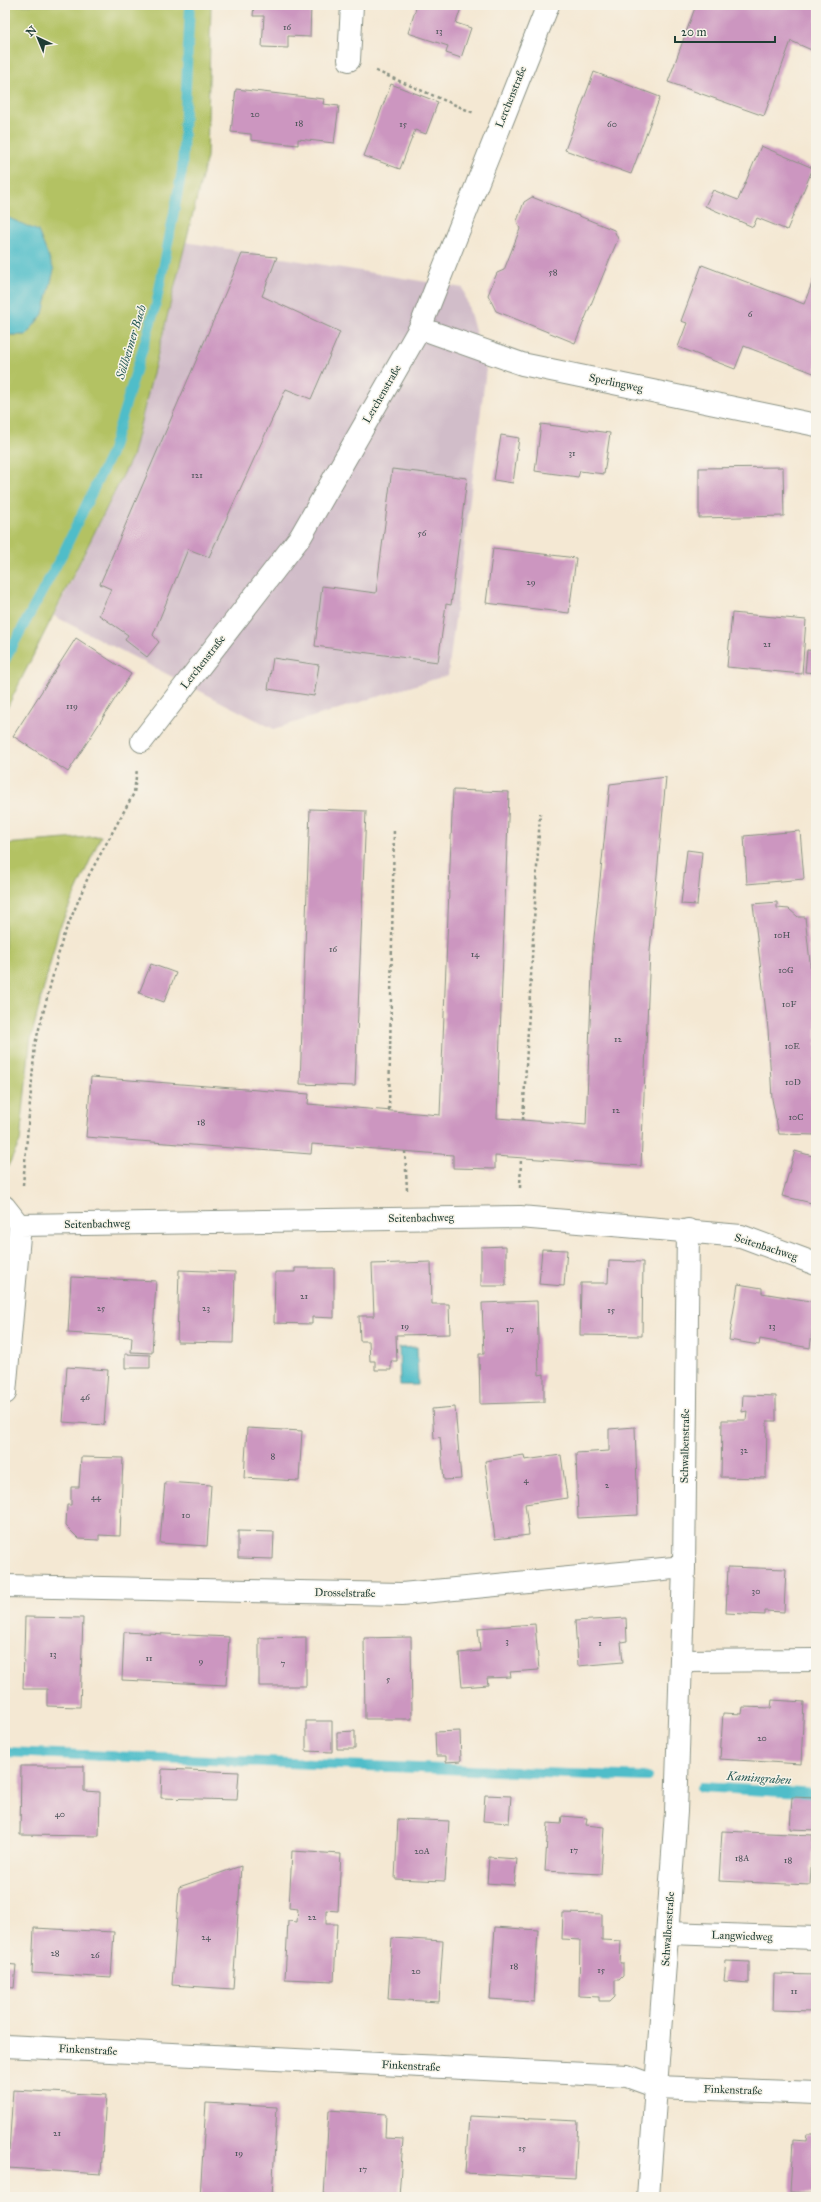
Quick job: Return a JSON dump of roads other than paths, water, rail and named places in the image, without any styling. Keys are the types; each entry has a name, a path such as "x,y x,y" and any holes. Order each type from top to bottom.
{"street":[{"path":"349,60 352,5"},
{"name":"Lerchenstraße","path":"142,741 301,536 420,328 548,5"},
{"name":"Sperlingweg","path":"420,328 522,364 816,425"},
{"name":"Seitenbachweg","path":"20,1225 520,1217 688,1230 741,1236 816,1264"},
{"path":"5,1393 20,1225"},
{"name":"Schwalbenstraße","path":"648,2197 676,1812 684,1566 688,1230"},
{"name":"Drosselstraße","path":"5,1586 402,1594 684,1566"},
{"path":"682,1661 816,1660"},
{"name":"Langwiedweg","path":"668,1933 816,1938"},
{"name":"Finkenstraße","path":"5,2046 627,2076 657,2087 816,2093"}],"lane":[{"path":"5,1206 20,1225"}],"water":[{"path":"5,218 9,218 38,231 54,270 43,314 26,335 5,335"},
{"path":"417,1347 418,1385 400,1385 399,1348"}],"waterway":[{"name":"Söllheimer Bach","path":"5,660 63,553 111,453 156,305 182,171 190,5"},
{"path":"5,1752 647,1777"},
{"name":"Kamingraben","path":"701,1787 816,1794"}]}
